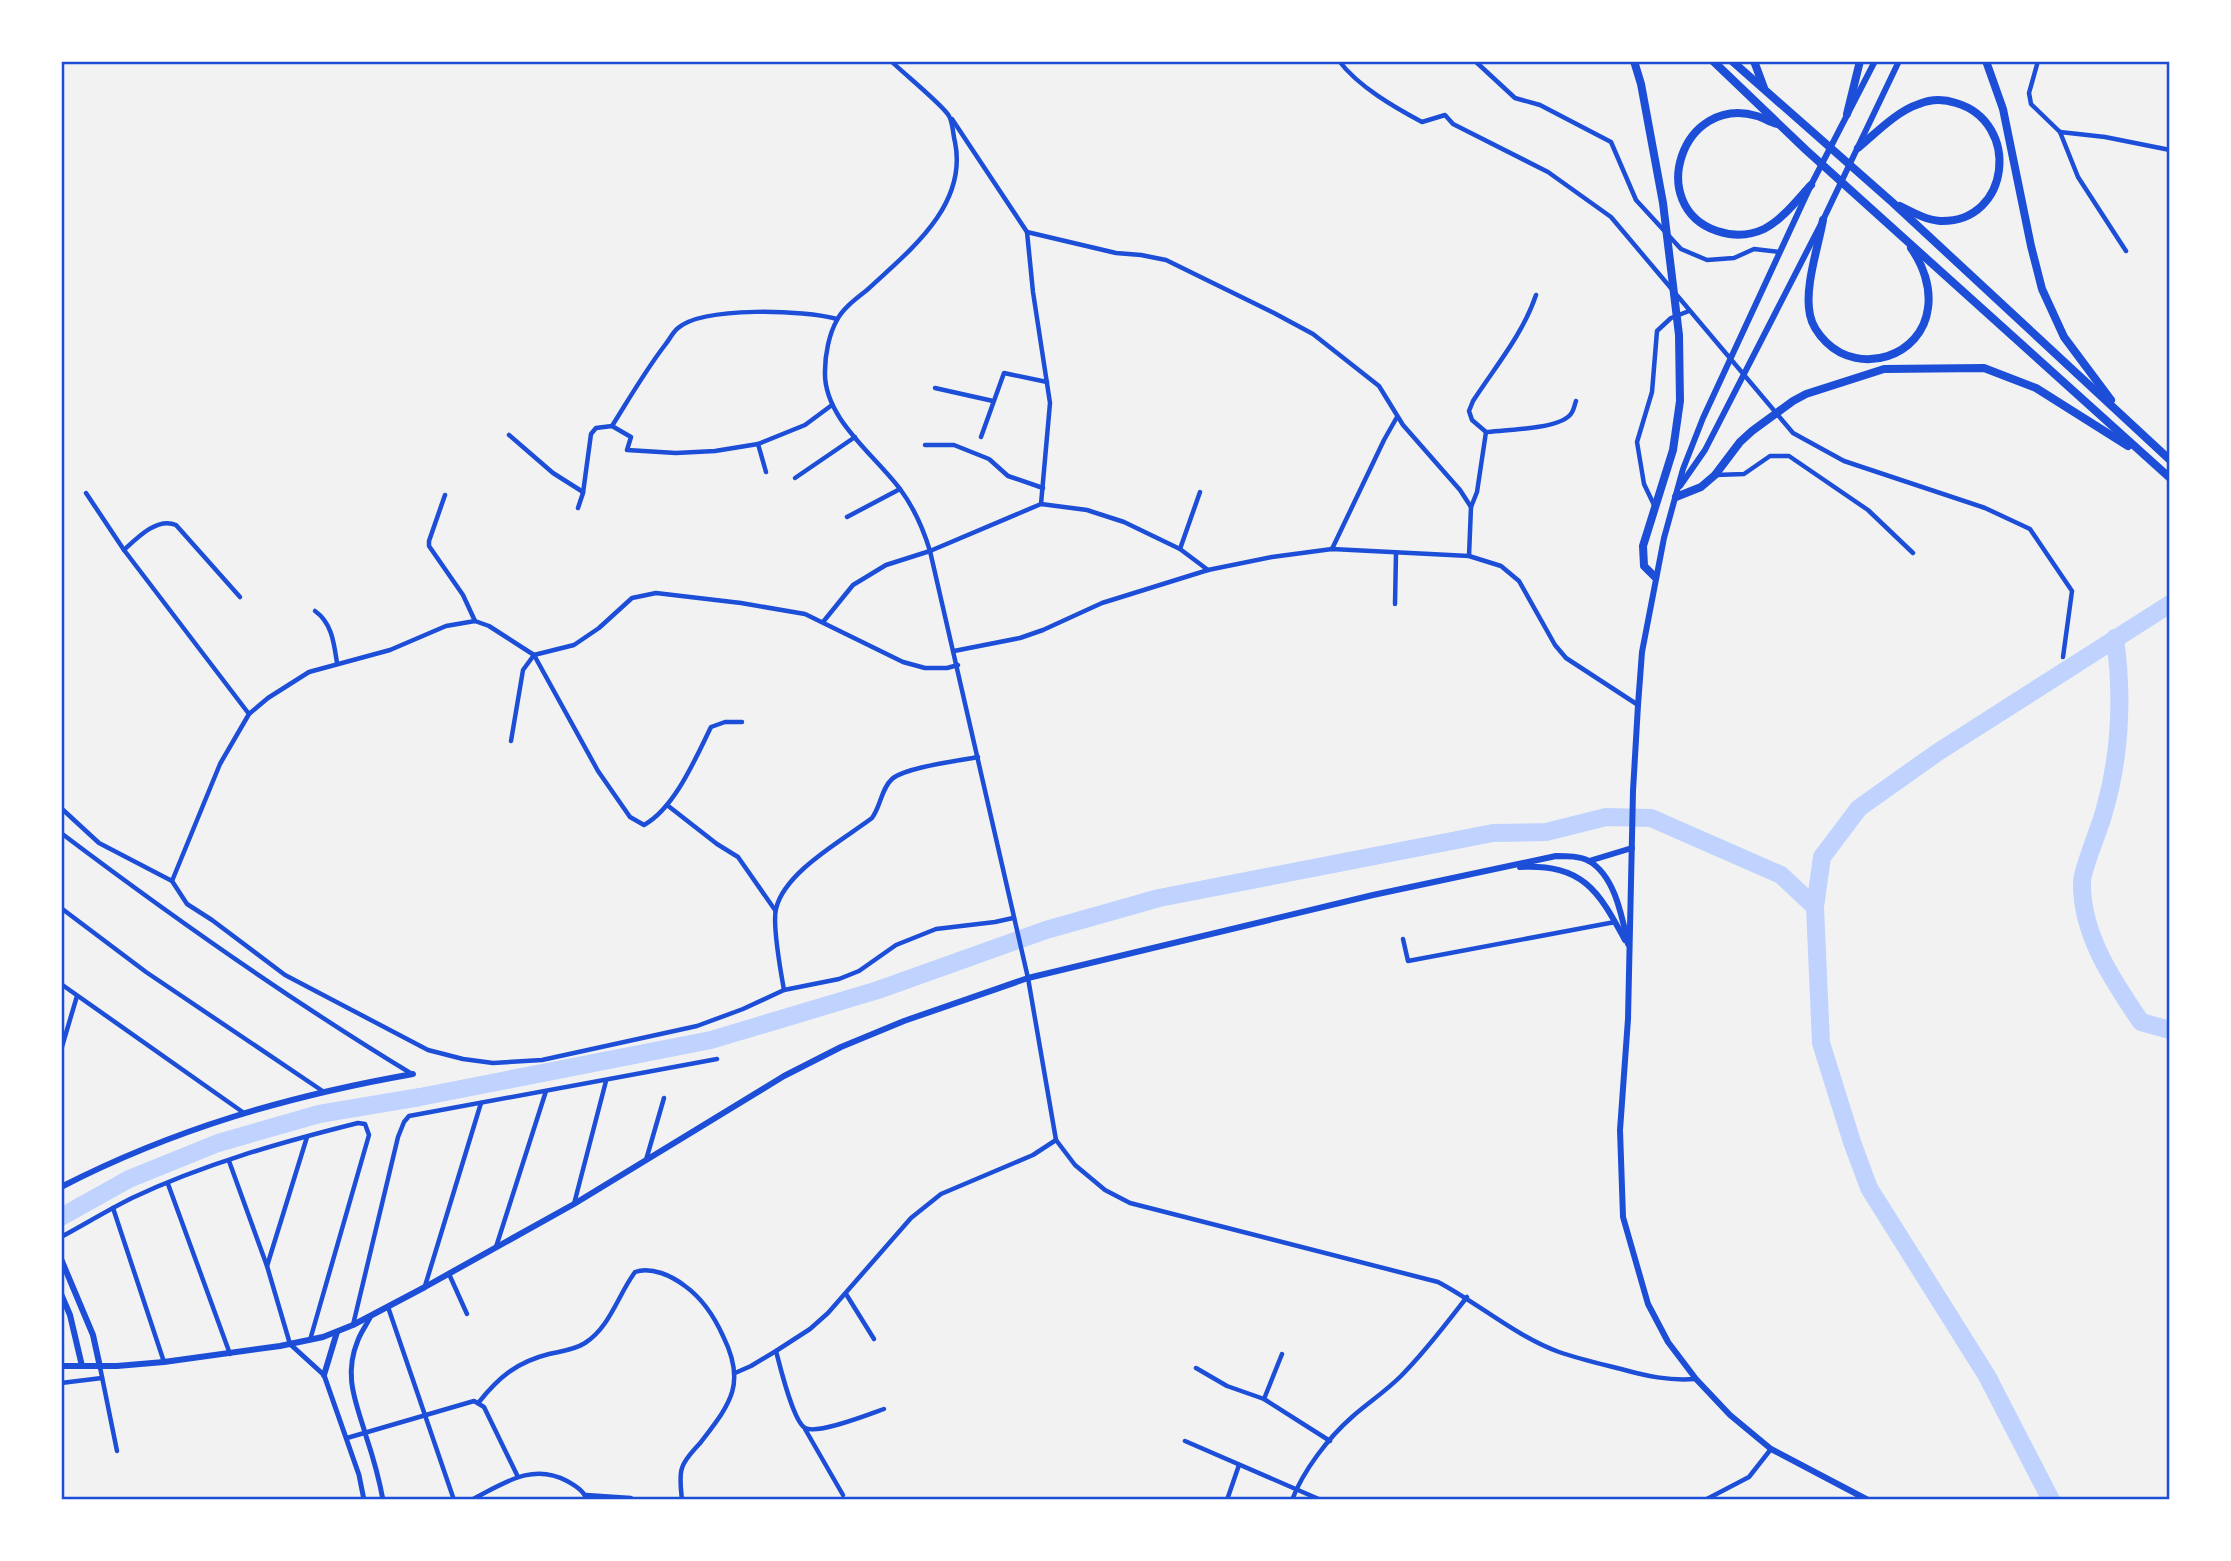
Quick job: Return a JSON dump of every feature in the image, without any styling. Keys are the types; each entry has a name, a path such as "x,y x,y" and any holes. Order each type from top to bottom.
{"highway":[{"path":"1634,61 1641,84 1663,204 1679,335 1680,401 1674,450 1643,546 1644,566 1655,578"},
{"path":"1713,61 1811,154 2170,478"},
{"path":"1732,61 1892,202 2170,460"},
{"path":"1754,61 1765,91"},
{"path":"1847,114 1860,61"},
{"path":"1986,61 2003,109 2042,289 2064,337 2089,373 2131,424"},
{"path":"1858,148 1907,110 1928,101 1941,100 1962,105 1979,115 1992,132 1999,150 1999,175 1987,200 1975,212 1958,219 1939,221 1921,216 1892,202"},
{"path":"1784,128 1755,116 1738,114 1716,117 1699,127 1685,146 1680,159 1681,196 1687,210 1705,227 1725,234 1744,235 1764,229 1778,219 1811,185"},
{"path":"1823,220 1808,296 1810,317 1819,335 1826,342 1853,358 1873,360 1893,355 1910,344 1922,327 1928,308 1927,287 1922,264 1904,237"},
{"path":"1676,497 1701,487 1715,475 1740,442 1793,401 1806,394 1884,369 1984,368 2036,388 2147,457"}],"main road":[{"path":"1868,1500 1771,1449 1730,1415 1696,1379 1668,1342 1647,1304 1623,1217 1620,1130 1630,951 1633,791 1638,705 1642,652 1655,578 1683,469 1726,368 1811,185 1875,61"},
{"path":"1679,488 1704,450 1823,220 1899,61"},
{"path":"61,1366 100,1367 230,1354 310,1340 337,1332 425,1287 574,1204 784,1076 841,1047 904,1021 1028,978 1373,895 1556,856 1589,861 1632,848"},
{"path":"1589,861 1599,869 1610,886 1622,917 1630,951"},
{"path":"1504,868 1536,866 1569,873 1583,880 1597,894 1630,951"},
{"path":"61,1187 144,1147 184,1132 324,1092 412,1074"},
{"path":"61,1259 88,1324 100,1367"},
{"path":"61,1294 70,1315 82,1366"},
{"path":"324,1375 337,1332"}],"street":[{"path":"891,61 949,116 1027,232 1032,292 1050,417 1041,504"},
{"path":"1339,61 1348,72 1401,111 1422,122 1445,115 1453,124 1548,172 1611,217 1793,433 1844,461 1985,508 2030,528 2073,591 2063,657"},
{"path":"1475,61 1515,98 1540,105 1611,142 1636,200 1681,249 1707,260 1734,258 1754,249 1780,252"},
{"path":"2038,61 2029,93 2031,104 2060,132 2078,177 2126,251"},
{"path":"949,116 957,155 956,177 950,196 934,223 912,249 837,319 829,342 824,371 832,405 855,437 900,489 920,521 930,551 1028,978 1056,1140 1075,1164 1105,1190 1130,1203 1438,1282 1558,1352 1650,1376 1676,1380 1696,1379"},
{"path":"2060,132 2105,137 2170,150"},
{"path":"1027,232 1116,253 1166,260 1313,334 1386,394 1397,417 1460,490 1471,507"},
{"path":"1536,295 1531,311 1516,337 1473,401 1469,411 1472,420 1486,432 1564,420 1573,411 1576,401"},
{"path":"1655,507 1644,484 1637,442 1651,392 1657,331 1671,318 1689,311"},
{"path":"612,426 649,365 678,328 695,320 719,315 768,312 818,314 837,319"},
{"path":"981,437 1004,373 1047,382"},
{"path":"934,388 993,401"},
{"path":"578,508 583,493 591,434 596,428 612,426 631,437 627,450 676,453 715,451 758,444 805,425 832,405"},
{"path":"1332,549 1397,417"},
{"path":"1469,556 1471,507 1477,492 1486,432"},
{"path":"509,435 553,473 583,493"},
{"path":"795,478 855,437"},
{"path":"758,444 766,472"},
{"path":"925,445 954,445 989,459 1008,476 1043,488"},
{"path":"1715,475 1744,474 1770,456 1789,456 1868,510 1913,553"},
{"path":"847,517 900,489"},
{"path":"1180,549 1200,492"},
{"path":"86,493 124,550 249,714"},
{"path":"445,495 429,546 463,595 475,621"},
{"path":"823,622 853,585 886,565 930,551 1041,504 1087,510 1124,522 1180,549 1208,570"},
{"path":"124,550 159,524 169,522 176,525 240,597"},
{"path":"954,651 1020,638 1102,603 1208,570 1272,557 1332,549 1469,556 1501,566 1519,581 1536,606 1555,645 1566,658 1638,705"},
{"path":"1395,604 1396,553"},
{"path":"511,741 523,670 534,655 574,645 599,628 632,598 643,594 656,593 741,603 805,614 903,662 937,669 958,665"},
{"path":"315,611 325,618 337,663"},
{"path":"172,881 220,764 249,714 268,698 309,672 390,650 446,626 475,621 489,625 534,655 598,771 630,817 645,825 667,805 711,727 725,722 742,722"},
{"path":"784,990 779,965 775,910 789,882 872,818 878,810 883,791 893,779 921,768 978,757"},
{"path":"667,805 738,857 775,910"},
{"path":"61,808 99,843 172,881 187,904 285,975 428,1050 493,1063 542,1060 697,1026 784,990 839,979 859,971 896,945 936,929 1013,918"},
{"path":"61,833 189,929 319,1017 412,1074"},
{"path":"61,908 146,972 324,1092"},
{"path":"1403,939 1408,961 1615,922"},
{"path":"61,984 245,1114"},
{"path":"61,1050 77,996"},
{"path":"353,1325 398,1137 404,1122 410,1116 717,1059"},
{"path":"574,1204 606,1081"},
{"path":"496,1247 546,1091"},
{"path":"646,1161 663,1097"},
{"path":"425,1287 481,1103"},
{"path":"61,1237 113,1208 229,1161 307,1136 358,1123 365,1125 369,1129 369,1135 310,1340"},
{"path":"267,1266 307,1136"},
{"path":"735,1373 810,1329 846,1294 911,1218 941,1194 1033,1155 1056,1140"},
{"path":"229,1161 267,1266 290,1344 324,1375 347,1438 364,1500"},
{"path":"168,1184 230,1354"},
{"path":"113,1208 164,1362"},
{"path":"479,1402 496,1380 515,1367 587,1342 602,1328 635,1272 654,1271 684,1285 702,1301 715,1318 735,1373 732,1399 682,1468 682,1500"},
{"path":"449,1274 467,1314"},
{"path":"846,1294 874,1339"},
{"path":"1292,1500 1296,1489 1330,1441 1350,1419 1399,1378 1423,1353 1467,1297"},
{"path":"388,1306 454,1500"},
{"path":"372,1314 358,1339 352,1359 354,1402 366,1434 383,1500"},
{"path":"776,1351 800,1423 843,1495"},
{"path":"1264,1399 1282,1354"},
{"path":"100,1367 117,1451"},
{"path":"1196,1368 1227,1386 1264,1399 1330,1441"},
{"path":"61,1382 102,1378"},
{"path":"347,1438 466,1401 479,1402 484,1407 518,1477"},
{"path":"804,1428 812,1430 884,1409"},
{"path":"1185,1441 1321,1500"},
{"path":"1704,1500 1749,1477 1771,1449"},
{"path":"1227,1500 1240,1465"},
{"path":"471,1500 529,1473 561,1478 576,1486 587,1498 631,1498"}],"waterway":[{"path":"2051,1500 1987,1376 1869,1188 1821,1043 1815,907 1822,857 1859,808 1938,752 2170,604"},
{"path":"2115,638 2120,704 2117,747 2110,790 2083,876 2083,901 2087,920 2101,956 2130,1006 2141,1022 2170,1030"},
{"path":"61,1217 129,1179 218,1143 319,1114 711,1040 878,990 1046,930 1159,898 1493,833 1546,832 1606,817 1651,818 1781,875 1815,907"}]}
